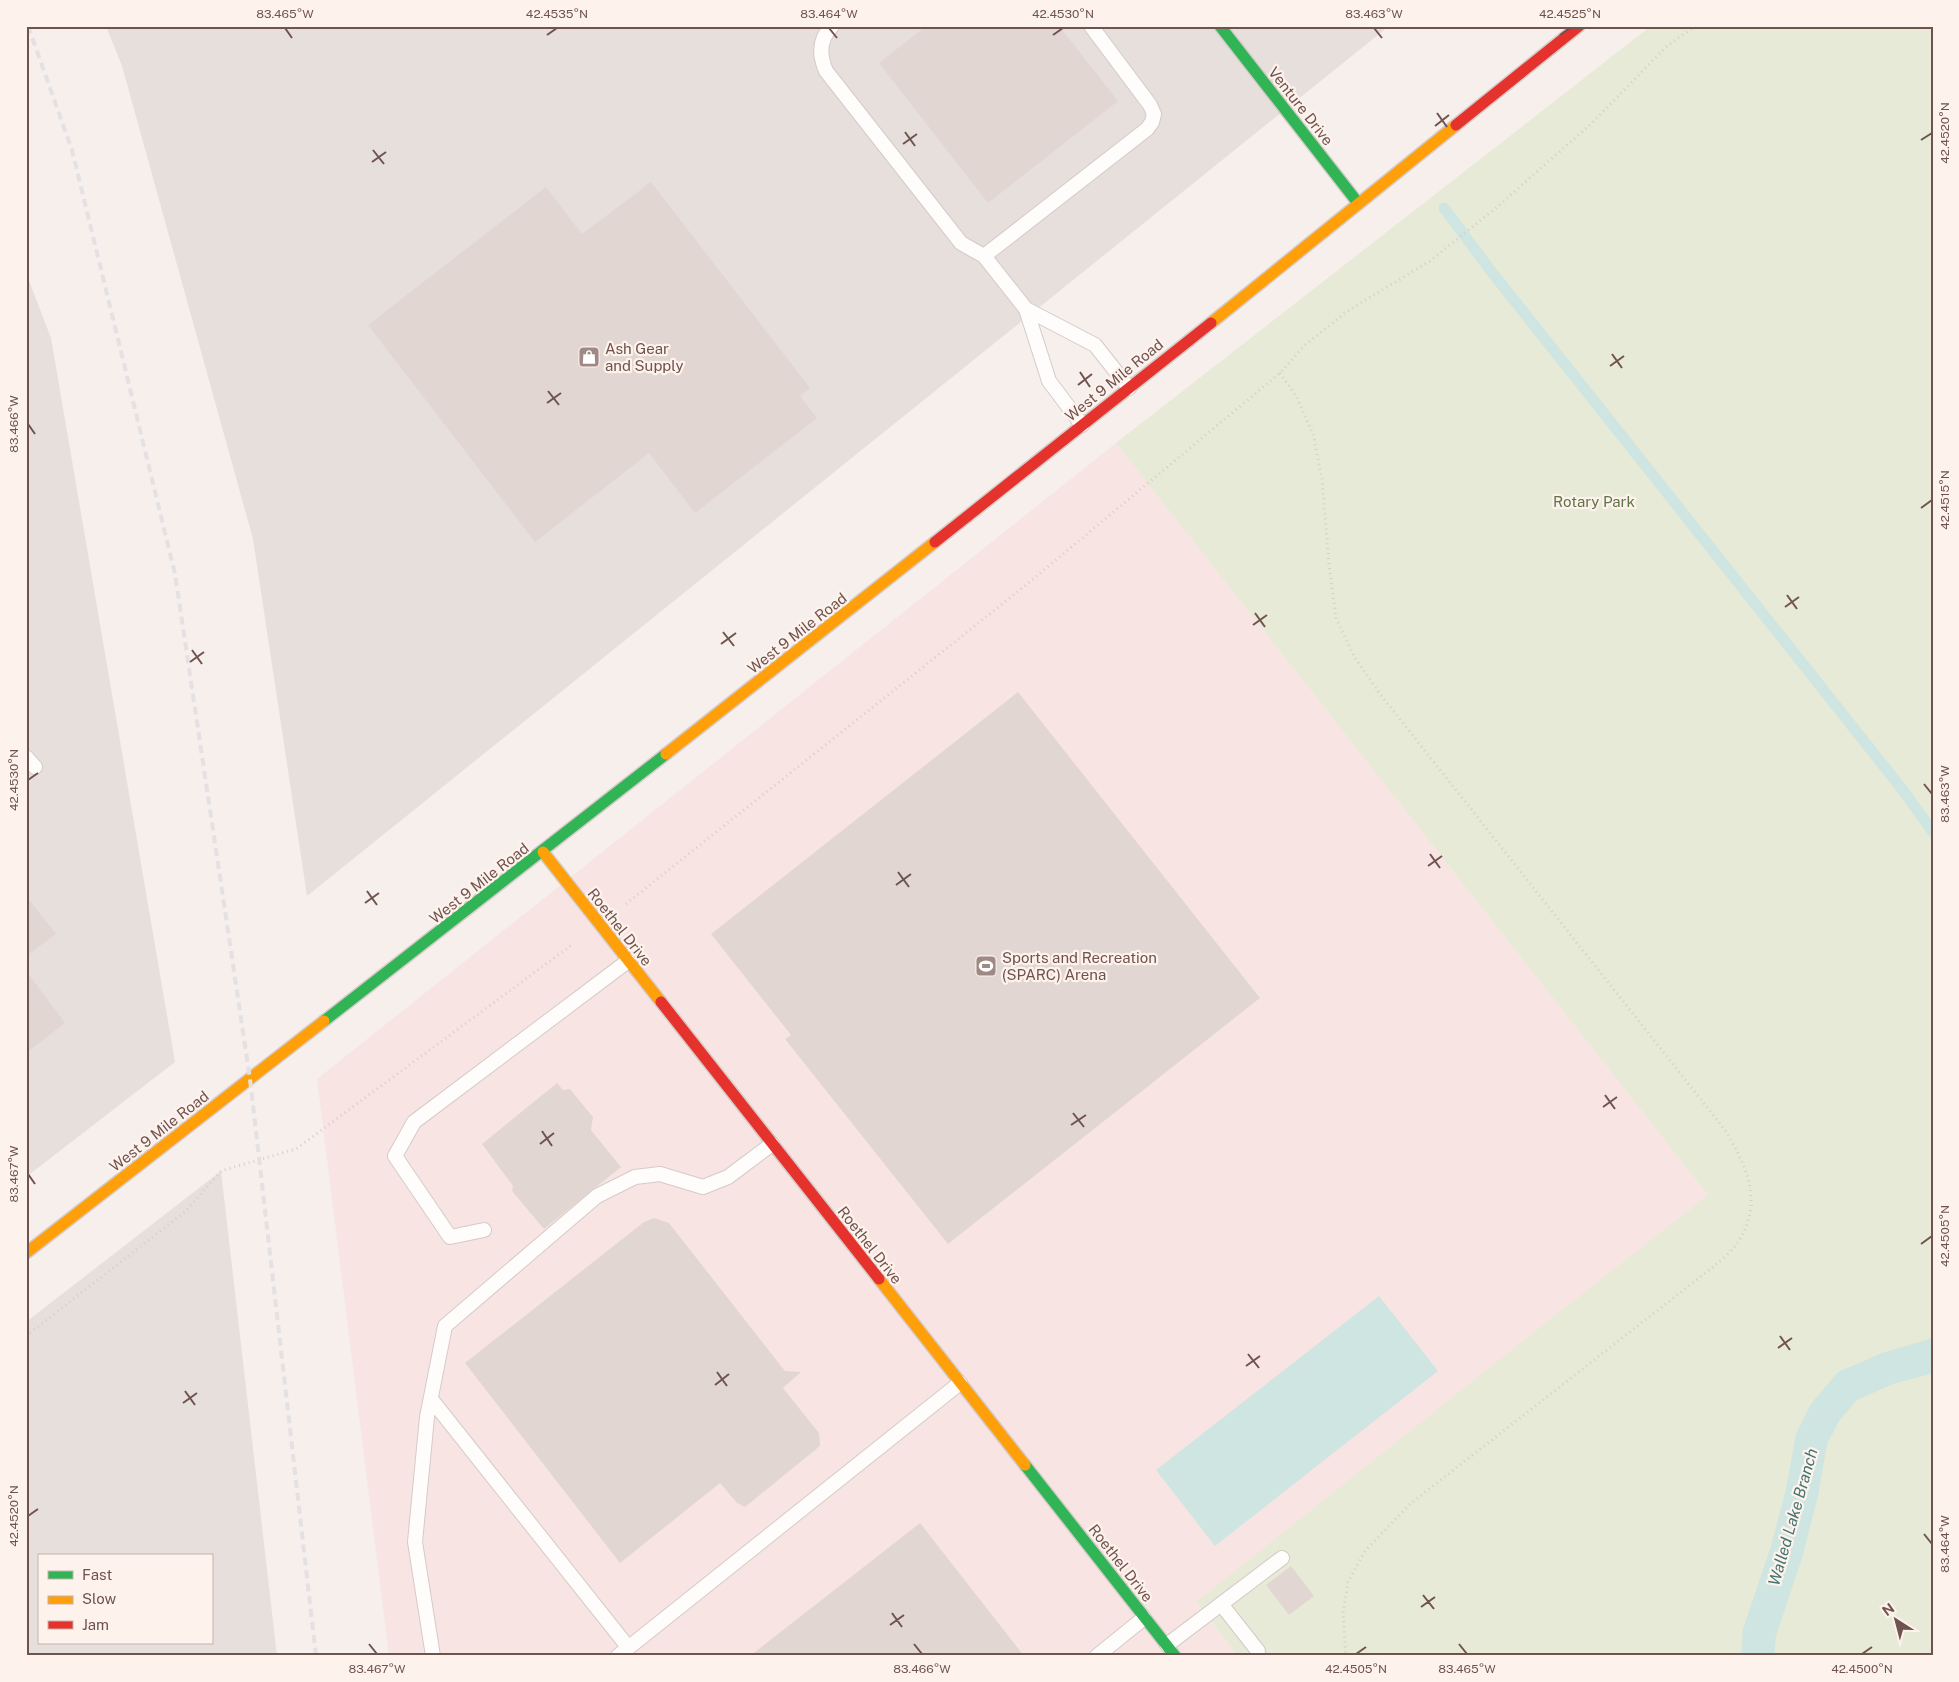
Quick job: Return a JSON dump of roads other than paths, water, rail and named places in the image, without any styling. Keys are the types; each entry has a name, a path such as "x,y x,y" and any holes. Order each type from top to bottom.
{"street":[{"name":"Venture Drive","path":"1220,26 1358,203"},
{"name":"West 9 Mile Road","path":"26,1252 543,852 881,587 1579,26"},
{"name":"Roethel Drive","path":"543,852 1171,1650"}],"lane":[{"path":"832,26 822,42 821,58 826,71 961,243 984,256 1026,309 1049,382 1082,425"},
{"path":"984,256 1147,129 1152,122 1154,114 1146,98 1091,26"},
{"path":"1026,309 1095,345 1129,388"},
{"path":"484,1230 450,1237 395,1156 414,1122 628,960"},
{"path":"433,1656 415,1542 427,1417 445,1326 597,1196 635,1177 660,1174 703,1187 728,1177 772,1144"},
{"path":"431,1398 623,1652 960,1382"},
{"path":"1171,1650 1222,1604 1282,1558"},
{"path":"1222,1604 1258,1651"},
{"path":"1096,1656 1144,1618"}],"water":[{"path":"1379,1296 1438,1371 1215,1546 1156,1470"},
{"name":"Walled Lake Branch","path":"1933,1338 1933,1373 1893,1384 1857,1400 1839,1421 1827,1444 1818,1496 1803,1555 1776,1636 1774,1656 1741,1656 1743,1629 1771,1546 1786,1489 1796,1434 1811,1404 1838,1372 1882,1353"}],"waterway":[{"path":"1444,208 1491,271 1902,789 1933,832"}],"railway":[{"path":"28,26 72,150 175,574 250,1079 316,1656"}],"place":[{"name":"Ash Gear and Supply","path":"589,357"},
{"name":"Sports and Recreation (SPARC) Arena","path":"986,966"}],"park label":[{"name":"Rotary Park","path":"1594,501"}]}
